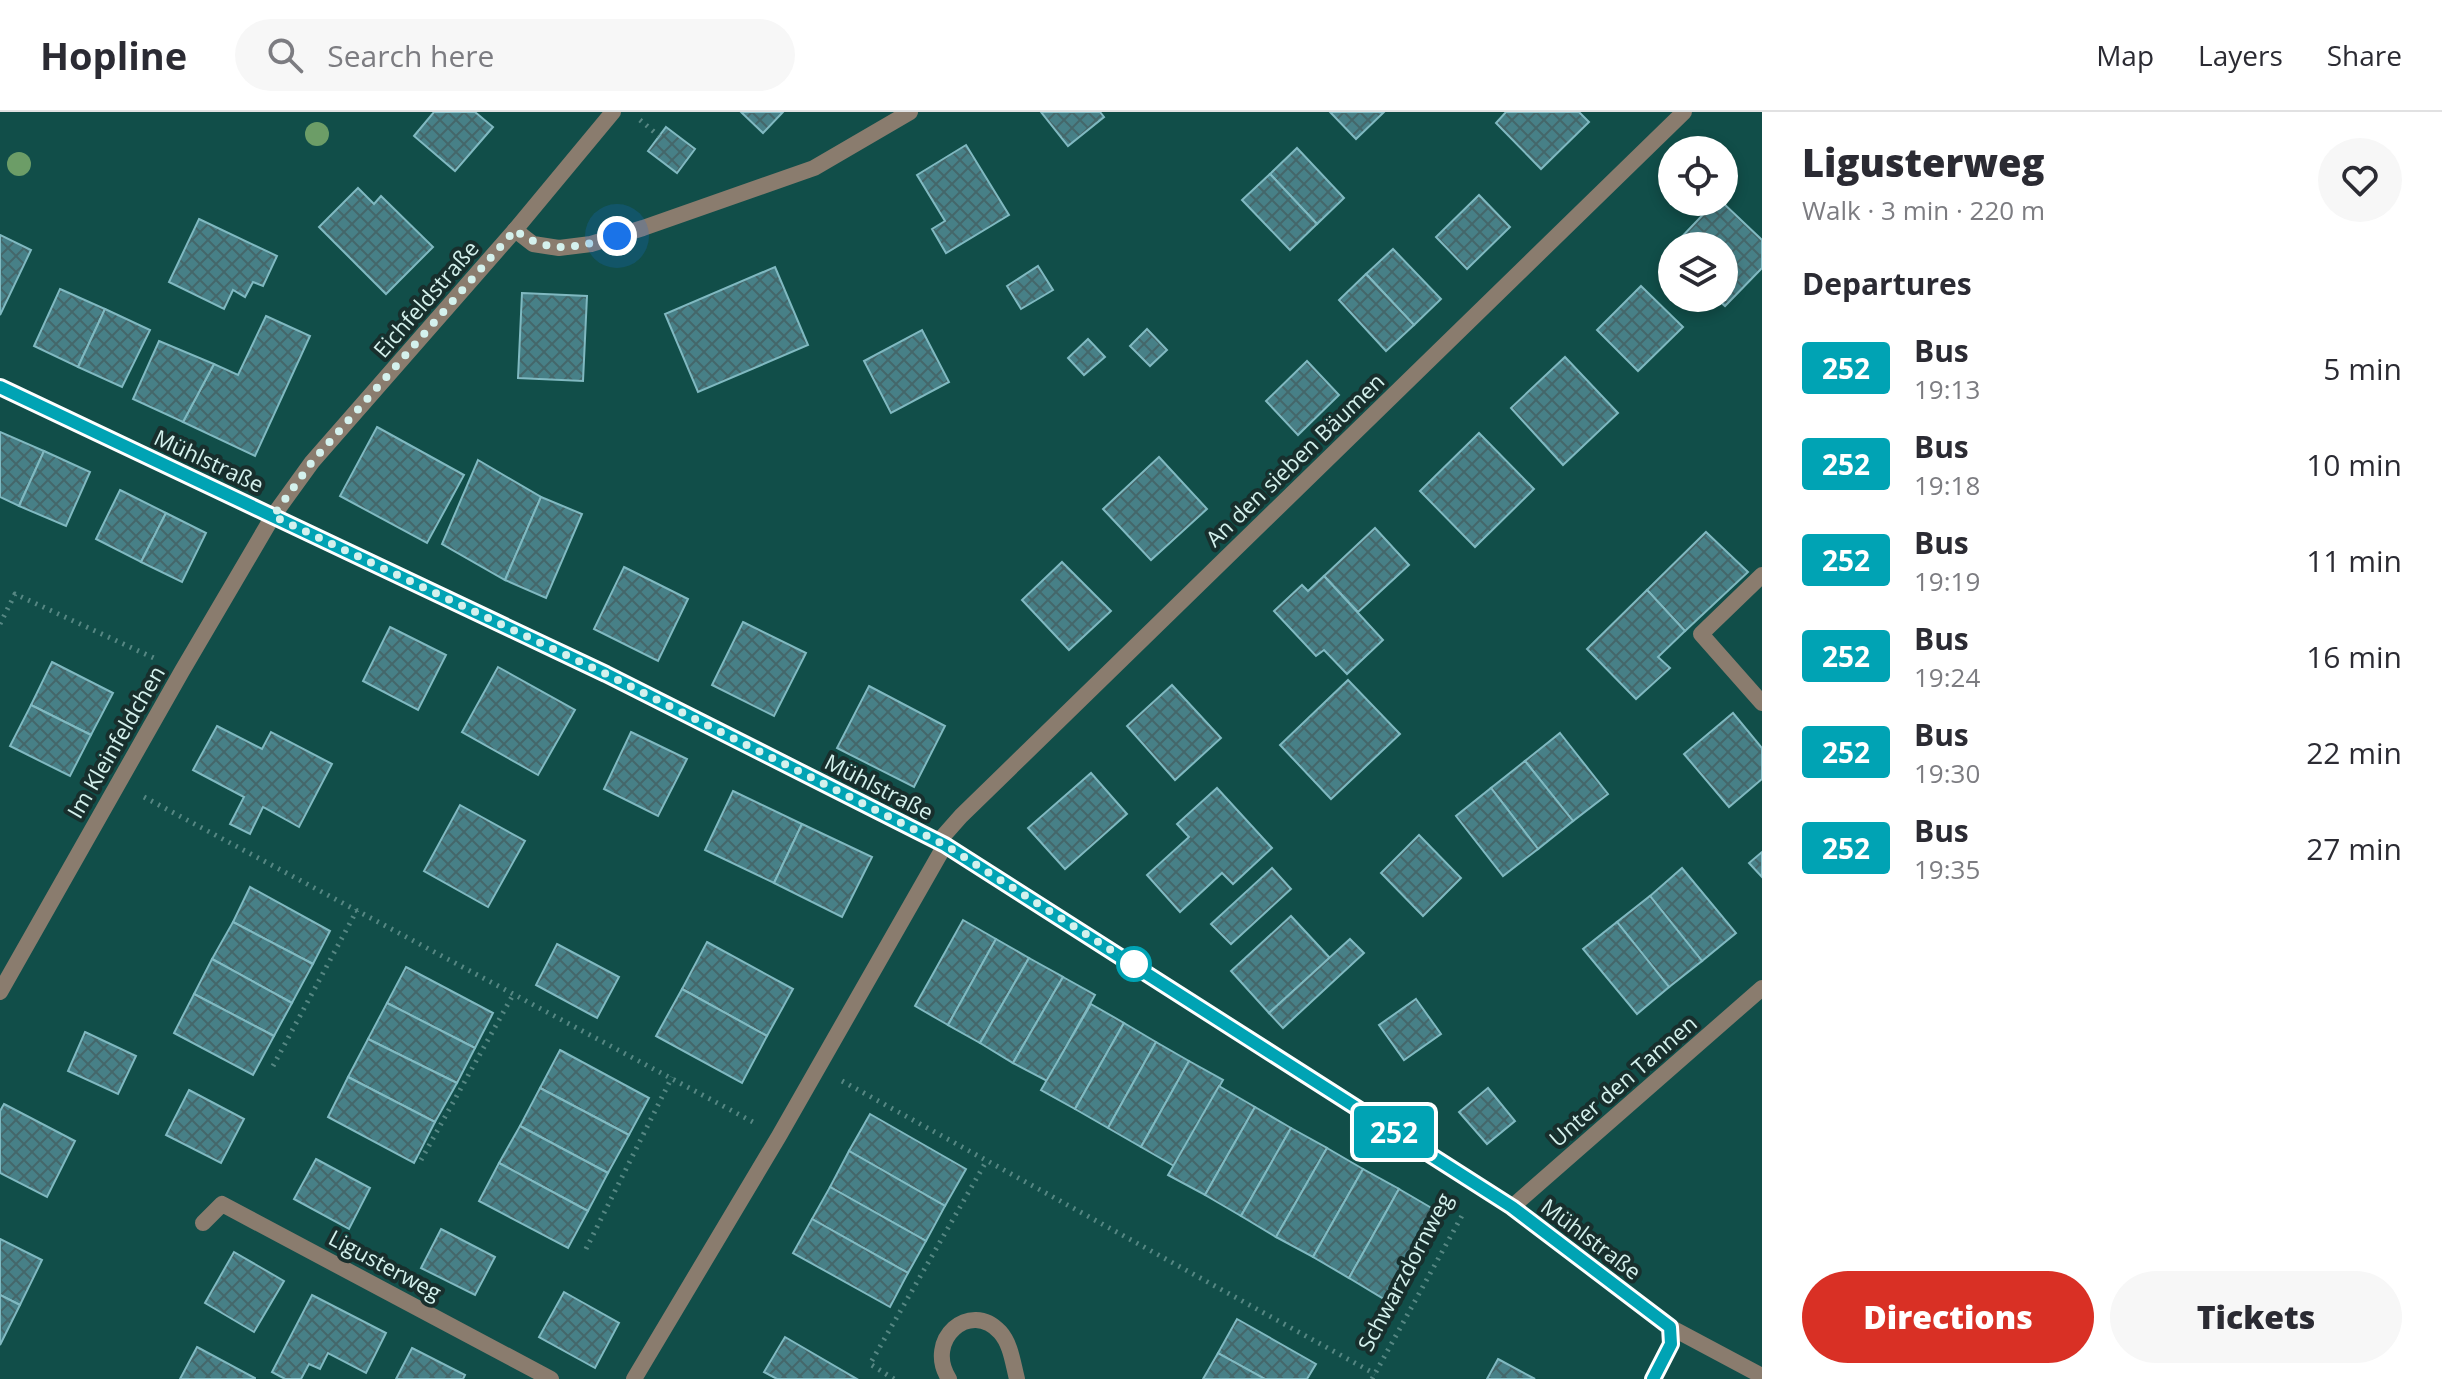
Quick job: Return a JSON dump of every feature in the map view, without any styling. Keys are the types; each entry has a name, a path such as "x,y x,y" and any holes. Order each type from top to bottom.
{"street":[{"name":"Eichfeldstraße","path":"273,516 312,462 515,230 613,112"},
{"path":"515,230 533,244 559,248 591,244 814,168 910,112"},
{"name":"An den sieben Bäumen","path":"942,843 961,816 1684,112"},
{"name":"Mühlstraße","path":"0,387 606,674 942,843 1512,1207 1670,1327 1762,1376"},
{"name":"Im Kleinfeldchen","path":"0,992 273,516"},
{"path":"1762,575 1701,634 1762,703"},
{"path":"634,1379 779,1136 942,843"},
{"name":"Unter den Tannen","path":"1512,1207 1762,988"},
{"name":"Ligusterweg","path":"203,1223 222,1204 551,1379"},
{"path":"949,1379 942,1368 940,1355 943,1341 951,1330 963,1323 977,1321 990,1324 1001,1332 1009,1348 1017,1379"},
{"path":"1653,1379 1671,1344 1670,1327"}],"path":[{"path":"0,624 15,594 182,671"},
{"path":"118,783 779,1136"},
{"path":"273,1066 357,910"},
{"path":"421,1160 514,993"},
{"path":"816,1069 987,1160 1374,1376"},
{"path":"586,1249 672,1077"},
{"path":"894,1379 870,1364 987,1160"},
{"name":"Schwarzdornweg","path":"1374,1376 1451,1239 1476,1186"}],"building":[{"path":"434,112 475,112 493,127 455,171 414,136"},
{"path":"741,112 783,112 763,133"},
{"path":"1041,112 1100,112 1104,117 1068,146"},
{"path":"1330,112 1384,112 1356,139"},
{"path":"1506,112 1579,112 1589,122 1541,169 1496,123"},
{"path":"666,127 695,149 677,173 648,151"},
{"path":"966,145 1009,215 946,253 932,229 945,221 917,175"},
{"path":"1297,148 1344,198 1317,224 1270,174"},
{"path":"1270,174 1317,224 1290,250 1242,200"},
{"path":"358,188 374,204 381,196 433,247 386,294 319,227"},
{"path":"1479,195 1510,227 1467,269 1436,237"},
{"path":"1702,216 1737,216 1762,240 1762,268 1738,293 1738,232 1686,232"},
{"path":"199,219 277,256 263,286 253,282 245,297 233,290 224,309 169,282"},
{"path":"0,235 31,250 0,315"},
{"path":"1393,249 1441,299 1414,325 1366,274"},
{"path":"1038,266 1053,290 1021,309 1007,286"},
{"path":"775,267 808,345 698,392 665,314"},
{"path":"1366,274 1414,325 1386,351 1339,300"},
{"path":"1641,286 1658,303 1658,312 1668,312 1683,327 1638,371 1597,330"},
{"path":"60,289 105,309 78,367 34,346"},
{"path":"522,293 587,296 583,381 518,378"},
{"path":"105,309 150,330 122,387 78,367"},
{"path":"266,316 310,336 255,456 183,422 214,364 238,375"},
{"path":"1147,329 1167,350 1150,366 1130,346"},
{"path":"922,330 949,382 891,413 864,361"},
{"path":"1088,339 1105,357 1084,375 1068,358"},
{"path":"159,341 214,364 183,422 133,399"},
{"path":"1565,357 1618,413 1563,465 1511,408"},
{"path":"1307,361 1339,395 1298,435 1266,401"},
{"path":"377,427 464,475 427,543 340,496"},
{"path":"0,432 44,451 19,506 0,497"},
{"path":"1479,433 1534,489 1475,547 1420,491"},
{"path":"44,451 90,472 66,526 19,506"},
{"path":"1159,457 1207,509 1151,560 1103,509"},
{"path":"478,460 541,497 505,580 442,544"},
{"path":"120,490 166,513 141,562 96,539"},
{"path":"541,497 582,514 546,598 505,580"},
{"path":"166,513 206,533 182,582 141,562"},
{"path":"1375,528 1409,565 1358,612 1324,576"},
{"path":"1706,532 1748,572 1685,631 1647,590"},
{"path":"1062,562 1111,611 1069,650 1022,600"},
{"path":"624,567 688,599 658,661 594,629"},
{"path":"1324,576 1383,640 1347,674 1324,650 1316,656 1274,611 1302,585 1308,591"},
{"path":"1647,590 1685,631 1658,657 1670,668 1636,699 1587,649"},
{"path":"743,622 806,653 774,716 712,685"},
{"path":"390,627 446,655 418,710 363,681"},
{"path":"52,662 113,693 91,735 31,705"},
{"path":"498,667 575,710 538,775 462,732"},
{"path":"1348,680 1400,734 1331,799 1280,745"},
{"path":"1172,685 1221,738 1175,780 1127,726"},
{"path":"869,686 945,726 914,787 837,748"},
{"path":"31,705 91,735 70,776 10,746"},
{"path":"1733,713 1762,748 1762,779 1729,807 1684,754"},
{"path":"217,726 262,749 271,732 332,764 299,827 263,807 250,834 230,824 244,797 193,770"},
{"path":"631,732 687,759 658,816 604,789"},
{"path":"1560,733 1608,794 1573,821 1525,761"},
{"path":"1525,761 1573,821 1538,849 1491,788"},
{"path":"1091,773 1127,814 1065,869 1028,828"},
{"path":"1217,788 1272,848 1233,884 1222,873 1180,912 1147,875 1189,837 1177,824"},
{"path":"1491,788 1538,849 1503,876 1456,816"},
{"path":"733,791 802,824 774,883 705,850"},
{"path":"460,805 525,841 488,907 424,871"},
{"path":"802,824 872,857 842,917 774,883"},
{"path":"1419,835 1461,878 1423,916 1381,873"},
{"path":"1762,852 1762,877 1749,863"},
{"path":"1272,868 1291,889 1231,944 1211,924"},
{"path":"1682,868 1736,933 1702,961 1650,896"},
{"path":"250,887 330,931 313,964 233,922"},
{"path":"1650,896 1702,961 1669,987 1617,922"},
{"path":"1291,916 1330,958 1269,1013 1231,971"},
{"path":"963,920 996,939 948,1025 915,1006"},
{"path":"233,922 313,964 292,1003 212,959"},
{"path":"1617,922 1669,987 1637,1014 1583,949"},
{"path":"996,939 1029,958 980,1043 948,1025"},
{"path":"1350,939 1364,953 1283,1028 1269,1013"},
{"path":"707,942 793,989 767,1036 682,989"},
{"path":"557,944 619,977 597,1018 536,985"},
{"path":"1029,958 1063,977 1013,1063 980,1043"},
{"path":"212,959 292,1003 274,1036 194,994"},
{"path":"406,967 493,1013 475,1048 387,1003"},
{"path":"1063,977 1095,995 1047,1081 1013,1063"},
{"path":"682,989 767,1036 742,1083 656,1036"},
{"path":"194,994 274,1036 253,1075 174,1033"},
{"path":"1416,999 1441,1034 1404,1060 1379,1025"},
{"path":"387,1003 475,1048 457,1083 368,1039"},
{"path":"1091,1004 1124,1023 1075,1109 1041,1090"},
{"path":"1124,1023 1156,1042 1108,1128 1075,1109"},
{"path":"85,1032 136,1056 118,1094 68,1071"},
{"path":"368,1039 457,1083 435,1122 348,1077"},
{"path":"1156,1042 1189,1061 1141,1147 1108,1128"},
{"path":"560,1050 649,1098 629,1135 540,1088"},
{"path":"1189,1061 1223,1080 1174,1166 1141,1147"},
{"path":"348,1077 435,1122 414,1163 328,1117"},
{"path":"1219,1086 1255,1107 1205,1195 1168,1175"},
{"path":"540,1088 629,1135 608,1173 520,1126"},
{"path":"1488,1088 1515,1121 1487,1144 1459,1112"},
{"path":"189,1090 244,1119 221,1163 166,1135"},
{"path":"4,1104 75,1141 47,1197 0,1173 0,1111"},
{"path":"1255,1107 1291,1128 1241,1216 1205,1195"},
{"path":"870,1114 966,1169 945,1206 849,1151"},
{"path":"520,1126 608,1173 588,1211 499,1163"},
{"path":"1291,1128 1327,1148 1276,1237 1241,1216"},
{"path":"1327,1148 1363,1169 1313,1257 1276,1237"},
{"path":"849,1151 945,1206 926,1241 830,1187"},
{"path":"316,1159 370,1188 349,1229 294,1199"},
{"path":"499,1163 588,1211 568,1248 479,1201"},
{"path":"1363,1169 1399,1189 1349,1278 1313,1257"},
{"path":"830,1187 926,1241 908,1273 812,1219"},
{"path":"1399,1189 1435,1210 1384,1299 1349,1278"},
{"path":"812,1219 908,1273 890,1307 793,1253"},
{"path":"441,1229 495,1257 475,1295 421,1268"},
{"path":"0,1239 42,1260 20,1305 0,1295"},
{"path":"234,1252 284,1281 254,1332 205,1303"},
{"path":"564,1292 619,1323 595,1368 539,1337"},
{"path":"0,1295 20,1305 0,1345"},
{"path":"312,1295 386,1333 366,1373 328,1353 320,1369 309,1364 301,1379 285,1379 272,1372"},
{"path":"1237,1319 1316,1364 1307,1379 1265,1379 1218,1353"},
{"path":"785,1337 857,1379 777,1379 764,1372"},
{"path":"197,1347 255,1378 255,1379 180,1379"},
{"path":"412,1348 465,1375 463,1379 396,1379"},
{"path":"1218,1353 1265,1379 1203,1379"},
{"path":"1498,1359 1535,1379 1487,1379"}],"bus line":[{"name":"252","path":"0,387 606,674 945,845 1535,1224 1670,1327 1671,1344 1653,1379"}],"route":[{"path":"617,236 591,244 559,248 533,244 515,230 312,462 273,516 606,674 945,845 1138,967 1134,964"}]}
